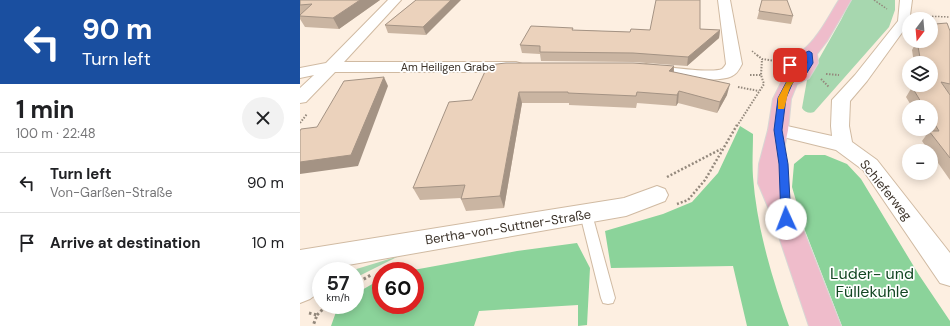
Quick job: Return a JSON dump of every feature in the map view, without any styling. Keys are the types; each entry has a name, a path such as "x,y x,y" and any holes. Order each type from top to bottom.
{"main road":[{"path":"790,81 787,70 790,65 796,58 809,53 820,40 844,0"},
{"path":"809,53 810,63 806,70 803,74 790,81 782,98 778,130 770,164 770,183 786,219 807,281 825,326"}],"street":[{"path":"300,98 316,61 358,40 394,0"},
{"path":"633,68 711,74 726,73 734,64 724,0"},
{"path":"904,12 906,0"},
{"path":"335,44 373,22"},
{"path":"843,145 840,126 842,100 861,78 902,24"},
{"name":"Am Heiligen Grabe","path":"300,72 316,61 532,67"},
{"name":"Schieferweg","path":"778,130 843,145 870,165 950,274"},
{"name":"Bertha-von-Suttner-Straße","path":"300,262 626,207 657,195"},
{"name":"Bertha-von-Suttner-Straße","path":"341,262 357,252"},
{"path":"303,301 312,288"}],"lane":[{"path":"586,214 608,298"}],"path":[{"path":"938,17 950,17"},
{"path":"657,195 664,178 722,149 764,84 761,75 762,59"},
{"path":"806,70 820,77 842,100"},
{"path":"303,301 317,315 313,326"}],"green space":[{"path":"851,0 895,0 895,10 889,27 814,112 811,113 804,111 802,108 807,80"},
{"path":"740,126 753,134 753,177 758,215 771,271 789,326 747,326 733,266 611,268 605,231 663,214 692,202 718,173"},
{"name":"Luder- und Füllekuhle","path":"805,155 825,155 847,164 861,179 919,275 950,321 950,326 842,326 804,228 792,187 794,164"},
{"path":"577,243 590,268 587,325 578,326 578,305 479,311 474,326 331,326 335,314 364,314 364,289 372,284 372,314 424,314 424,268 517,251"},
{"path":"399,256 387,262 379,262"},
{"path":"372,264 372,270 364,274 364,267"}],"building":[{"path":"300,0 360,0 333,18 300,16 312,4 300,5"},
{"path":"416,0 451,0 423,27 385,25"},
{"path":"656,0 700,0 700,29 720,30 688,57 633,53 540,52 540,46 520,45 531,26 573,28 572,30 630,32 631,29 650,30"},
{"path":"762,0 787,0 793,16 759,11"},
{"path":"947,23 950,31 950,84 941,82 950,95 950,158 933,136 938,136 939,131 938,100 920,100 915,92 938,92 938,56 920,56 918,48 938,48 938,24"},
{"path":"506,63 633,63 674,66 669,71 730,84 720,102 679,91 677,95 637,92 636,96 568,92 519,92 500,196 461,199 465,185 413,188 449,102 472,100 488,65"},
{"path":"384,77 351,155 300,162 301,129 317,127 344,81"}],"slow traffic":[{"path":"781,107 782,98 790,81 800,75"}],"route":[{"path":"786,219 783,164 778,130 782,98 790,81 803,74 806,70 810,63 809,53 796,58 790,65"}]}
